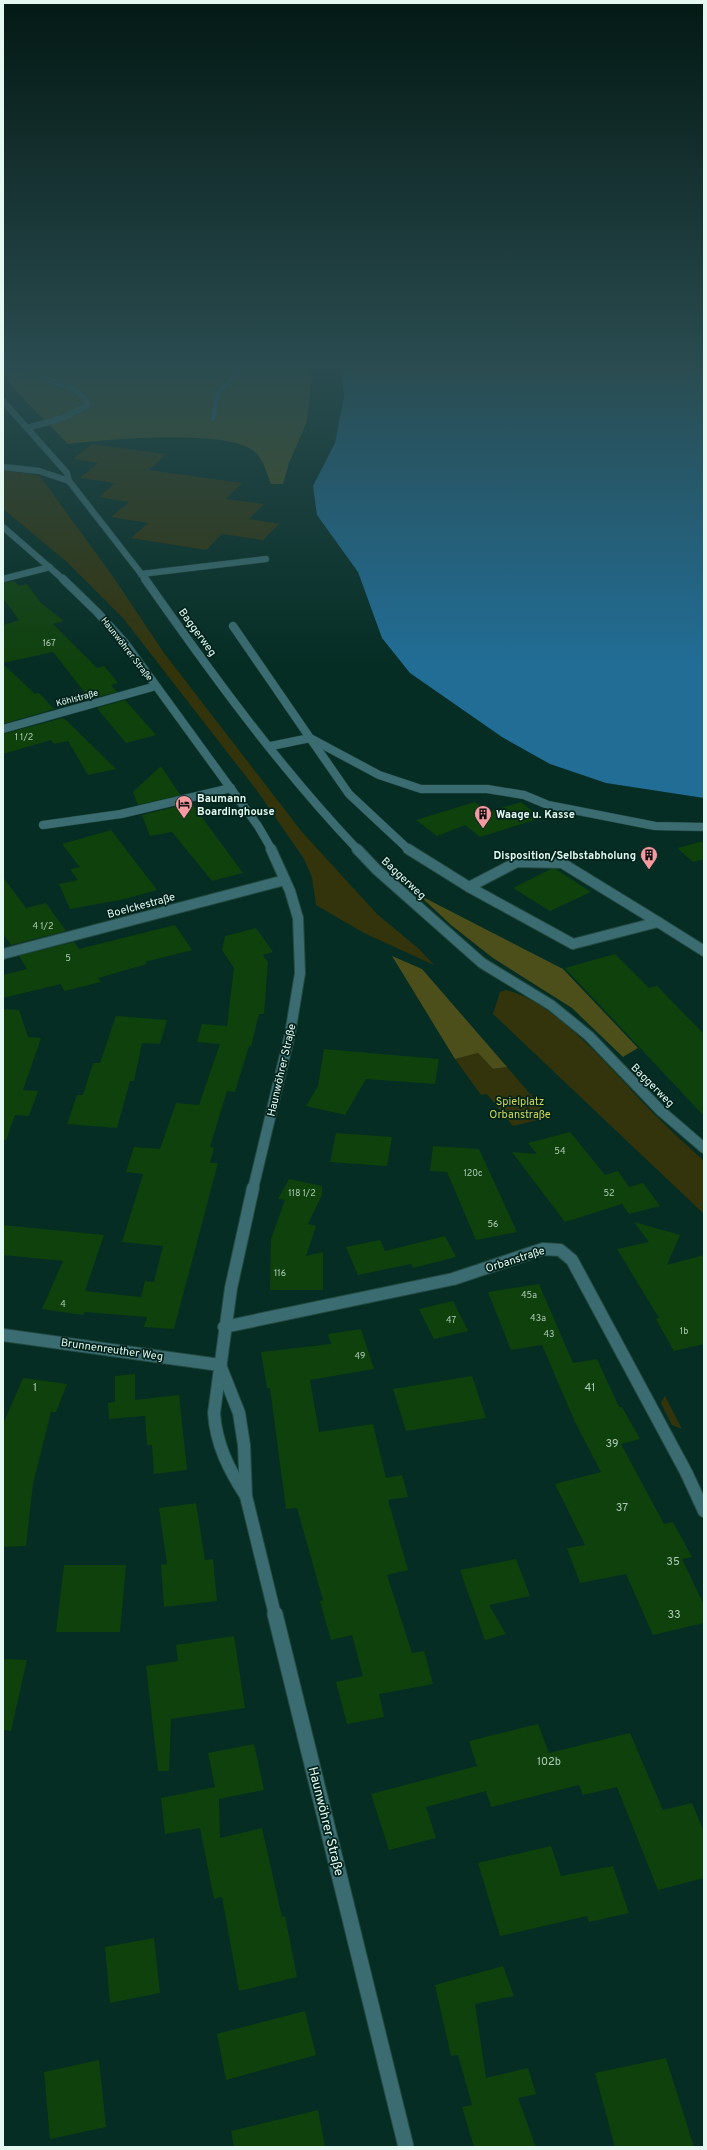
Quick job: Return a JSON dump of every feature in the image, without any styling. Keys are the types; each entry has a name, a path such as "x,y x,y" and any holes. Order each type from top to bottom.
{"street":[{"name":"Baggerweg","path":"62,466 68,473 69,481 141,574 193,648 318,808 377,870 482,964 551,1005 589,1036 661,1111 704,1148"},
{"path":"3,467 39,471 69,481"},
{"name":"Haunwöhrer Straße","path":"3,527 50,567 108,622 258,826 274,854 293,901 300,930 301,960 298,989 290,1036 232,1278 224,1327 216,1398 216,1433 227,1465 246,1496"},
{"path":"141,574 266,559"},
{"path":"3,579 50,567"},
{"path":"233,626 349,794 412,852 469,887 573,944 658,922"},
{"name":"Köhlstraße","path":"3,729 156,686"},
{"path":"271,746 310,738 379,775 421,789 487,789 524,795 548,805 655,826 704,827"},
{"path":"43,825 121,814 231,788"},
{"path":"469,887 517,862 562,863 704,951"},
{"name":"Boelckestraße","path":"3,954 285,880"},
{"name":"Orbanstraße","path":"224,1327 453,1279 551,1248 564,1250 576,1266 682,1465 704,1511"},
{"name":"Brunnenreuther Weg","path":"3,1335 220,1365"},
{"name":"Haunwöhrer Straße","path":"220,1365 235,1398 244,1430 247,1460 246,1496 406,2147"}],"green space":[{"path":"94,466 153,466 149,470 242,483 226,499 264,504 249,519 279,524 263,540 222,534 206,550 131,538 148,523 111,517 129,502 99,497 115,483 80,478"},
{"path":"3,470 40,476 114,578 164,653 302,832 377,914 419,949 434,965 364,933 316,905 312,877 304,859 258,792 123,618 66,561 3,509"},
{"path":"506,990 526,998 546,1010 566,1025 605,1062 673,1133 704,1161 704,1214 493,1014 500,992"},
{"name":"Spielplatz Orbanstraße","path":"478,1053 493,1069 507,1067 550,1117 513,1126 487,1094 481,1095 455,1059"},
{"path":"665,1396 682,1429 672,1425 661,1403"}],"shaded area":[{"path":"264,466 288,466 283,484 271,484"},
{"path":"419,895 563,969 638,1048 623,1057 572,1008 493,958 451,925"},
{"path":"392,956 422,969 507,1067 493,1069 478,1053 455,1059"}],"water":[{"path":"323,466 704,466 704,798 606,783 550,764 502,737 410,673 382,638 358,572 317,515 313,486"}],"building":[{"path":"14,581 19,586 27,584 40,602 64,621 53,624 97,668 104,666 118,683 111,685 117,692 90,699 53,652 3,663 3,625 19,620 3,598 3,583"},
{"path":"3,664 35,694 39,693 54,709 3,724"},
{"path":"125,700 156,735 126,743 97,708"},
{"path":"63,718 116,769 88,775 68,741 54,744 51,740 3,754 3,734"},
{"path":"161,766 180,795 138,805 133,792"},
{"path":"475,802 488,812 521,802 541,818 480,837 465,825 437,836 416,820"},
{"path":"192,804 243,873 212,881 172,832 150,836 142,815"},
{"path":"111,830 157,890 125,899 70,909 59,884 78,880 70,869 80,867 62,844"},
{"path":"704,841 704,859 693,862 677,848"},
{"path":"551,869 556,869 591,892 550,911 513,888"},
{"path":"3,877 26,908 46,903 66,931 11,945 3,933"},
{"path":"175,925 192,950 145,962 147,964 98,978 101,982 64,991 61,984 3,998 3,975 27,969 19,956 74,942 79,949"},
{"path":"256,928 273,952 263,955 268,962 264,1014 259,1014 251,1046 249,1046 235,1092 227,1091 210,1147 214,1148 210,1163 218,1163 174,1329 144,1327 147,1317 85,1312 83,1315 42,1309 63,1261 3,1255 3,1225 104,1235 85,1291 141,1297 145,1281 154,1282 163,1246 122,1242 143,1174 126,1172 134,1147 160,1149 176,1103 199,1105 220,1044 197,1042 202,1024 227,1026 234,968 222,950 225,936"},
{"path":"615,954 649,988 657,986 704,1034 704,1116 565,968"},
{"path":"3,1009 19,1010 28,1037 41,1038 23,1090 38,1091 29,1116 15,1115 6,1140 3,1140"},
{"path":"116,1016 167,1020 160,1044 142,1043 134,1081 130,1081 117,1128 67,1124 77,1095 83,1095 93,1063 100,1063"},
{"path":"324,1049 439,1059 435,1084 366,1079 345,1115 306,1106 318,1086"},
{"path":"570,1132 605,1175 618,1171 629,1187 643,1183 660,1206 629,1214 622,1204 565,1222 512,1152 537,1154 528,1143"},
{"path":"336,1133 392,1137 387,1166 330,1162"},
{"path":"433,1146 479,1149 517,1232 476,1240 447,1172 430,1171"},
{"path":"289,1179 322,1186 322,1195 308,1224 316,1226 306,1256 323,1252 323,1290 270,1290 271,1239 285,1200 278,1199"},
{"path":"634,1222 680,1235 667,1265 704,1255 704,1344 674,1351 656,1319 659,1318 617,1249 649,1242"},
{"path":"445,1236 456,1257 413,1268 411,1264 358,1275 346,1247 380,1240 385,1251"},
{"path":"539,1284 573,1363 597,1359 619,1407 622,1407 640,1439 621,1444 664,1524 673,1522 692,1557 682,1559 704,1605 704,1623 653,1635 626,1574 580,1583 567,1548 585,1545 555,1484 601,1472 575,1422 542,1345 511,1350 488,1292"},
{"path":"453,1301 468,1331 434,1339 419,1309"},
{"path":"361,1329 374,1369 310,1380 319,1432 373,1424 386,1478 402,1475 408,1497 388,1500 408,1570 387,1575 412,1653 424,1651 433,1684 379,1694 384,1717 347,1724 336,1682 363,1676 352,1635 331,1640 320,1601 323,1600 297,1508 286,1509 270,1388 267,1388 261,1352 331,1344 328,1334"},
{"path":"135,1374 135,1400 179,1395 187,1470 154,1474 152,1445 147,1445 145,1416 109,1419 108,1403 115,1402 115,1376"},
{"path":"472,1376 486,1418 406,1431 393,1389"},
{"path":"23,1378 67,1384 56,1412 51,1412 33,1484 26,1546 3,1547 3,1424"},
{"path":"196,1503 205,1560 213,1559 217,1601 164,1607 161,1565 167,1564 159,1508"},
{"path":"516,1559 530,1596 489,1605 506,1634 485,1640 460,1570"},
{"path":"64,1565 126,1565 120,1632 56,1632"},
{"path":"234,1636 245,1708 171,1719 169,1771 158,1771 146,1666 178,1661 176,1645"},
{"path":"3,1659 27,1660 11,1731 3,1730"},
{"path":"538,1724 549,1753 630,1733 663,1810 692,1803 704,1832 704,1878 658,1890 617,1787 583,1795 579,1785 491,1807 486,1791 426,1807 436,1838 389,1850 371,1794 477,1766 469,1741"},
{"path":"254,1744 264,1790 219,1799 220,1838 262,1828 282,1917 285,1916 297,1977 239,1991 222,1897 214,1899 200,1828 165,1834 161,1798 215,1787 208,1753"},
{"path":"551,1846 561,1876 613,1866 629,1913 589,1922 587,1916 500,1936 478,1863"},
{"path":"154,1938 160,1993 110,2003 105,1947"},
{"path":"503,1966 514,1996 475,2004 486,2078 528,2068 536,2094 518,2098 536,2147 474,2147 462,2107 472,2105 458,2055 451,2056 435,1985"},
{"path":"305,2011 316,2055 226,2080 217,2034"},
{"path":"666,2058 694,2147 615,2147 595,2073"},
{"path":"99,2060 106,2127 50,2139 44,2072"},
{"path":"318,2110 325,2147 234,2147 231,2131"}],"place":[{"name":"Baumann Boardinghouse","path":"184,819"},
{"name":"Waage u. Kasse","path":"483,829"},
{"name":"Disposition/Selbstabholung","path":"649,870"}]}
